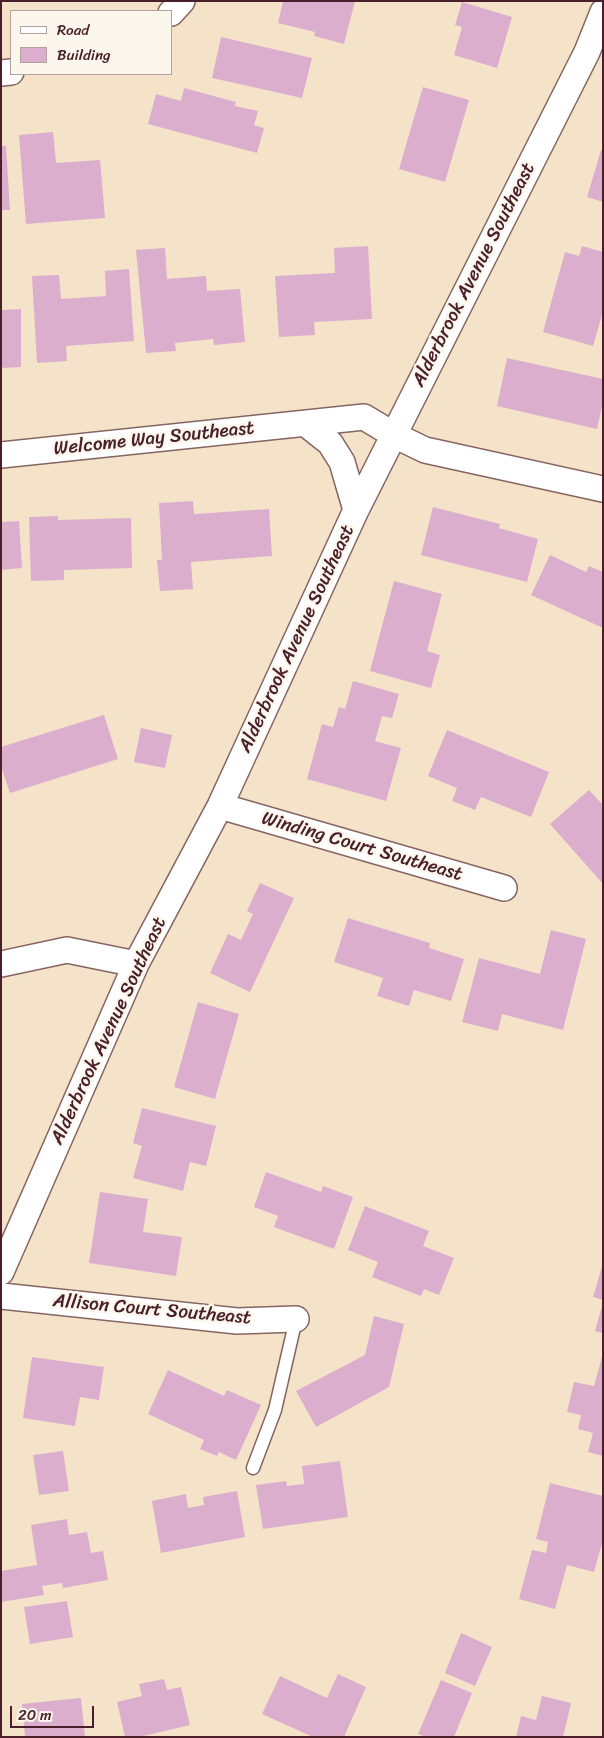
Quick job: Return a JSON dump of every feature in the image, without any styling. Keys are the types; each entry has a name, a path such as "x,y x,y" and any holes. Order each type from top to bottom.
{"street":[{"path":"172,11 182,1"},
{"name":"Alderbrook Avenue Southeast","path":"1,1272 136,964 220,806 356,510 595,54 603,12"},
{"name":"Welcome Way Southeast","path":"1,455 364,417 394,435 425,450 603,489"},
{"path":"306,424 330,443 342,462 356,510"},
{"name":"Winding Court Southeast","path":"220,806 504,888"},
{"path":"1,964 67,950 136,964"},
{"name":"Allison Court Southeast","path":"1,1296 237,1321 296,1319"}],"lane":[{"name":"Allison Court Southeast","path":"253,1468 275,1410 296,1319"}],"building":[{"path":"283,1 355,1 344,44 314,36 315,32 278,23"},
{"path":"462,2 512,17 497,68 454,55 462,27 455,25"},
{"path":"221,37 312,58 302,98 212,78"},
{"path":"423,87 469,100 445,182 399,169"},
{"path":"184,88 236,102 235,106 258,111 254,125 264,128 257,153 148,124 156,94 181,101"},
{"path":"53,132 56,163 100,160 105,218 26,224 19,135"},
{"path":"1,146 6,146 10,210 1,210"},
{"path":"601,150 603,150 603,202 587,197"},
{"path":"368,246 372,319 314,322 315,335 279,337 275,276 335,273 334,248"},
{"path":"582,246 603,252 603,312 593,346 543,332 565,252 579,256"},
{"path":"165,248 167,279 206,276 207,291 240,289 245,342 214,345 213,339 175,343 176,351 146,353 136,250"},
{"path":"129,269 134,341 66,346 67,361 37,363 32,276 59,275 61,299 106,296 105,271"},
{"path":"21,309 21,367 1,368 1,310"},
{"path":"507,358 603,379 603,402 597,429 497,406"},
{"path":"193,501 194,514 269,509 272,556 191,562 193,589 160,591 157,560 162,560 159,503"},
{"path":"433,507 500,524 499,528 538,539 527,582 421,555"},
{"path":"58,516 58,520 131,518 132,568 64,570 64,580 31,581 29,517"},
{"path":"19,521 22,568 1,570 1,522"},
{"path":"550,555 586,572 589,566 603,572 603,628 531,595"},
{"path":"394,581 442,594 427,651 440,655 431,688 370,671"},
{"path":"353,681 399,694 392,718 382,716 375,741 401,748 386,801 307,779 322,724 333,727 339,707 345,709"},
{"path":"104,715 118,759 10,793 1,766 1,747"},
{"path":"141,728 172,735 165,768 134,762"},
{"path":"447,730 549,772 531,817 481,797 475,810 452,801 457,788 428,776"},
{"path":"589,790 603,805 603,884 550,824"},
{"path":"260,883 294,898 250,992 210,973 228,934 241,940 253,914 247,911"},
{"path":"348,918 430,943 429,948 464,959 451,1001 414,990 409,1006 377,996 383,978 334,962"},
{"path":"551,930 586,939 563,1030 502,1014 498,1031 462,1022 479,958 540,974"},
{"path":"198,1002 239,1014 215,1099 174,1087"},
{"path":"142,1108 216,1126 206,1166 190,1162 183,1191 133,1178 142,1146 133,1143"},
{"path":"266,1172 321,1192 323,1186 353,1197 334,1249 274,1227 278,1216 254,1207"},
{"path":"100,1192 148,1199 143,1232 182,1237 176,1276 89,1263"},
{"path":"365,1206 429,1231 423,1246 454,1258 439,1295 424,1289 421,1296 372,1277 378,1262 348,1250"},
{"path":"603,1263 603,1300 593,1297"},
{"path":"603,1306 603,1333 595,1331"},
{"path":"374,1316 404,1324 389,1387 316,1427 296,1391 365,1355"},
{"path":"603,1353 603,1456 588,1452 593,1433 578,1429 581,1415 567,1412 574,1382 594,1386"},
{"path":"32,1357 104,1367 99,1400 80,1397 75,1426 23,1418"},
{"path":"168,1370 224,1396 227,1390 261,1405 236,1460 219,1452 217,1456 200,1449 204,1440 148,1414"},
{"path":"63,1451 69,1491 39,1495 33,1455"},
{"path":"340,1461 348,1517 263,1529 256,1485 286,1481 287,1486 304,1484 302,1466"},
{"path":"550,1483 603,1496 603,1540 594,1572 567,1565 555,1609 519,1599 532,1550 546,1553 548,1542 536,1539"},
{"path":"237,1491 245,1537 161,1553 152,1501 186,1494 188,1508 204,1505 203,1497"},
{"path":"67,1519 69,1535 87,1532 91,1553 103,1551 108,1580 63,1588 62,1583 42,1586 44,1595 1,1602 1,1571 37,1565 31,1525"},
{"path":"67,1601 73,1637 30,1644 24,1607"},
{"path":"461,1633 492,1647 475,1686 445,1673"},
{"path":"338,1674 366,1687 344,1737 313,1737 262,1714 280,1676 327,1698"},
{"path":"164,1679 167,1690 181,1687 190,1725 139,1737 125,1737 117,1702 142,1696 139,1684"},
{"path":"441,1680 472,1693 454,1737 426,1737 418,1734"},
{"path":"542,1696 571,1703 563,1737 516,1737 521,1716 536,1720"},
{"path":"81,1698 85,1737 25,1737 22,1704"}]}
